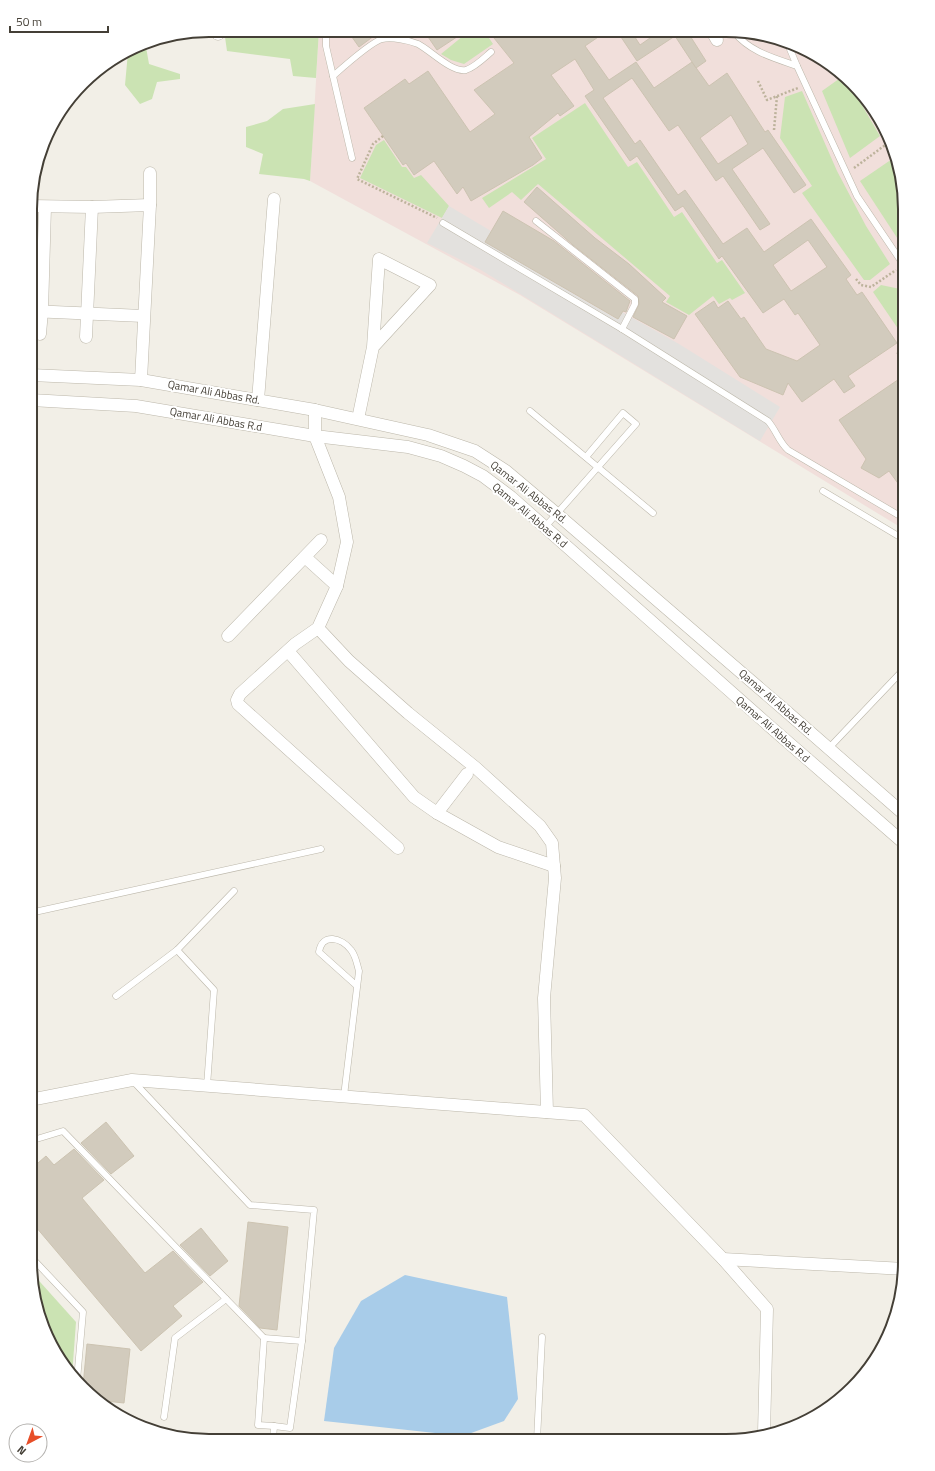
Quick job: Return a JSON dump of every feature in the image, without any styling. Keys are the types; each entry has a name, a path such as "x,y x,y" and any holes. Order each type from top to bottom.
{"street":[{"path":"141,380 143,316 150,205 150,173"},
{"path":"258,400 274,200"},
{"path":"37,206 92,207 150,205"},
{"path":"40,334 37,311 44,206"},
{"path":"86,338 92,207"},
{"path":"358,419 374,347 379,259 430,285 374,347"},
{"path":"37,311 143,316"},
{"name":"Qamar Ali Abbas Rd.","path":"37,375 141,380 258,400 315,410 428,435 475,451 506,471 557,514 898,809"},
{"name":"Qamar Ali Abbas R.d","path":"37,400 136,406 316,436 408,447 441,456 464,466 483,476 512,497 772,729 898,838"},
{"path":"315,410 316,436 339,497 347,542 337,586 318,628 288,651 240,694 237,700 238,704 398,848"},
{"path":"228,636 321,540"},
{"path":"305,557 337,586"},
{"path":"318,628 348,661 408,713 476,768 540,826 552,843 555,878 544,998 546,1112"},
{"path":"288,651 414,796 437,813 498,847 554,866"},
{"path":"437,813 467,774"},
{"path":"37,1099 132,1080 584,1115 723,1259 767,1309 764,1430"},
{"path":"723,1259 898,1269"}],"lane":[{"path":"326,37 326,46 352,158"},
{"path":"739,37 747,45 766,56 797,66"},
{"path":"333,76 381,39 396,39 419,45 443,62 465,70 472,67 491,52"},
{"path":"790,49 846,175 857,196 898,257"},
{"path":"536,221 635,299 635,304 622,329"},
{"path":"443,223 622,329 768,421 782,445 788,450 898,515"},
{"path":"530,411 653,513"},
{"path":"545,527 636,424 623,414 586,457"},
{"path":"823,491 898,536"},
{"path":"829,748 898,675"},
{"path":"37,911 321,849"},
{"path":"116,996 177,950 234,891"},
{"path":"344,1096 359,971 353,952 346,944 334,938 325,940 320,946 319,952 357,986"},
{"path":"177,950 214,990 207,1086"},
{"path":"132,1080 250,1205 314,1210 302,1341 290,1428 258,1424 264,1338"},
{"path":"37,1139 63,1131 264,1338 302,1341"},
{"path":"37,1263 83,1312 78,1372"},
{"path":"164,1416 175,1338 226,1299"},
{"path":"537,1434 542,1337"},
{"path":"274,1426 274,1434"}],"path":[{"path":"758,81 767,100 806,84"},
{"path":"774,130 777,96"},
{"path":"383,136 373,144 357,179 439,219 443,223"},
{"path":"846,175 886,145"},
{"path":"856,279 861,285 871,288 898,270"}],"shaded area":[{"path":"319,37 737,37 759,40 781,46 812,60 848,87 862,104 875,123 885,143 895,176 898,198 898,526 520,295 310,181"},
{"path":"449,206 491,231 485,242 617,319 622,312 679,344 780,407 760,441 481,270 427,243"}],"green space":[{"path":"225,37 319,37 316,78 293,76 290,59 227,51"},
{"path":"462,37 490,37 489,38 493,44 464,64 451,60 441,54"},
{"path":"146,49 149,64 180,74 180,79 157,82 152,99 140,104 125,85 127,58"},
{"path":"838,79 848,87 860,102 880,136 850,158 822,91"},
{"path":"802,91 837,171 866,226 890,264 870,280 864,280 802,193 812,186 780,138 785,97"},
{"path":"585,103 628,167 637,162 674,217 682,212 717,263 722,260 745,293 732,300 730,298 719,304 713,296 689,315 666,302 670,296 538,184 521,200 512,192 489,208 482,198 546,159 532,138"},
{"path":"315,104 310,181 259,174 263,154 246,147 246,127 267,121 283,109"},
{"path":"384,140 402,167 406,167 414,178 421,175 449,206 442,218 360,178 376,145"},
{"path":"891,160 897,187 898,239 860,181"},
{"path":"881,285 898,289 898,329 873,292"},
{"path":"38,1279 76,1322 73,1367 60,1348 50,1328 40,1295"}],"water":[{"path":"405,1275 507,1297 518,1399 504,1421 468,1434 444,1434 324,1421 334,1348 361,1301"}],"building":[{"path":"352,37 373,37 359,47"},
{"path":"428,37 457,37 437,50"},
{"path":"598,37 585,46 609,80 636,62 654,88 692,62 709,86 727,73 765,132 768,130 806,185 794,193 763,148 732,169 770,224 760,230 723,176 716,181 678,125 669,131 632,78 603,98 635,144 640,140 678,195 685,190 723,244 747,228 764,252 811,219 851,275 846,279 857,295 862,292 897,343 848,376 855,386 844,393 834,379 802,402 788,383 783,395 740,377 695,314 714,301 718,308 728,301 741,319 744,317 766,349 797,361 820,345 798,313 795,315 784,299 763,313 722,256 719,259 683,206 675,211 637,156 630,161 585,96 594,90 575,59 551,75 574,106 560,116 558,113 529,137 542,158 533,165 471,201 463,187 457,194 434,161 414,175 406,163 403,165 364,108 405,79 409,84 428,71 470,132 495,114 474,90 514,63 494,38","holes":["731,115 748,144 718,164 700,138","808,240 827,267 791,291 773,265"]},
{"path":"621,37 635,37 640,45 651,37 673,37 637,61"},
{"path":"676,37 691,37 706,61 696,68"},
{"path":"537,187 595,238 629,264 666,298 662,302 687,316 674,339 633,317 639,304 638,296 573,245 524,202"},
{"path":"503,211 554,241 630,301 626,312 623,311 618,319 485,242"},
{"path":"898,380 898,483 889,471 879,478 861,468 866,459 839,420"},
{"path":"106,1122 134,1156 111,1174 81,1143"},
{"path":"74,1149 104,1180 82,1198 145,1273 173,1251 203,1282 173,1306 182,1316 141,1351 37,1228 37,1164 46,1156 54,1165"},
{"path":"248,1222 288,1227 277,1330 260,1328 239,1306"},
{"path":"201,1228 228,1261 210,1276 180,1245"},
{"path":"87,1344 130,1349 124,1403 109,1401 84,1380"}]}
